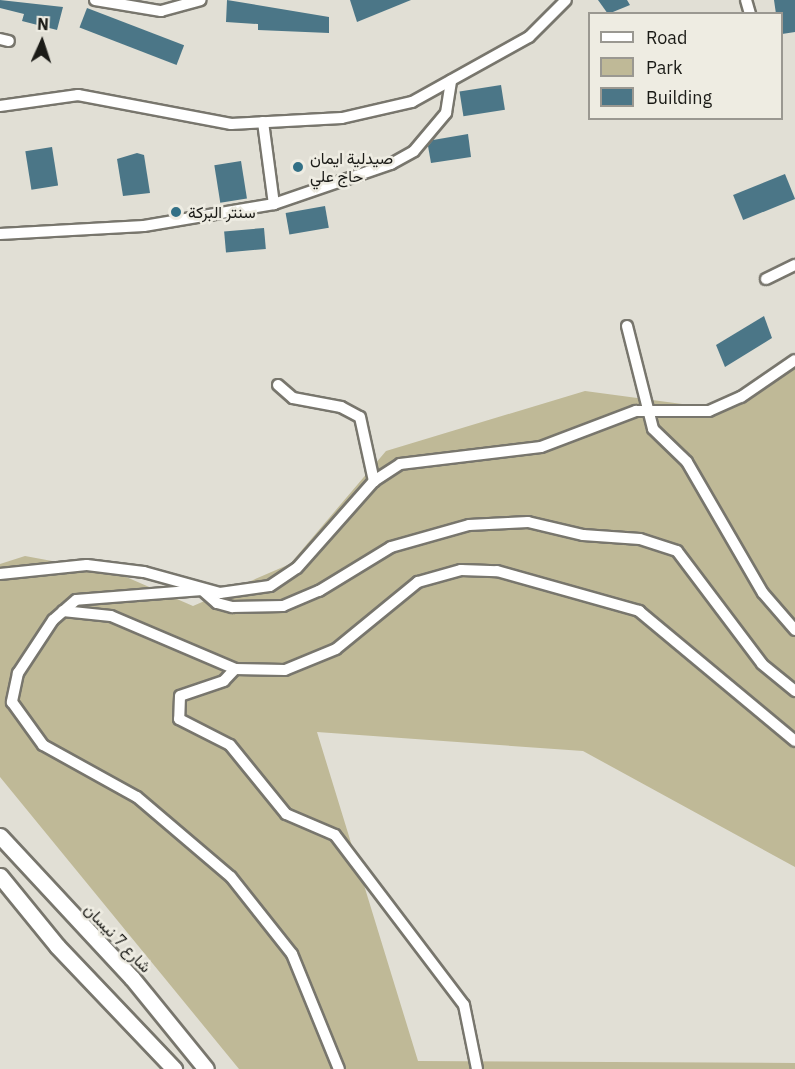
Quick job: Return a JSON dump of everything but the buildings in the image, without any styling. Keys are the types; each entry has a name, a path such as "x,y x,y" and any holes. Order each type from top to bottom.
{"main road":[{"name":"شارع 7 نيسان","path":"0,836 132,978 206,1069"},
{"path":"0,876 57,946 174,1069"}],"street":[{"path":"95,0 161,11 201,0"},
{"path":"0,106 78,95 231,124 342,118 412,102 530,37 566,0"},
{"path":"0,234 144,226 274,204 414,151 446,113 451,80"},
{"path":"263,122 274,204"},
{"path":"766,279 795,265"},
{"path":"627,326 643,373 645,409 653,429 693,471 763,593 795,630"},
{"path":"339,1069 292,954 231,877 137,797 43,745 12,702 13,683 63,611 83,597 202,590 242,591 282,580 374,480 391,468 421,459 558,443 645,409 709,411 741,397 795,360"},
{"path":"278,385 293,398 341,407 360,417 374,480"},
{"path":"0,574 48,566 107,567 202,590 217,603 232,607 283,606 319,591 391,547 469,525 528,522 583,535 640,539 677,551 750,650 795,691"},
{"path":"63,611 111,616 236,669 298,667 336,649 418,582 461,570 496,571 639,611 795,741"},
{"path":"236,669 224,681 180,696 179,719 220,736 286,814 335,835 464,1005 477,1069"}],"green space":[{"path":"795,361 795,867 583,751 317,732 418,1061 795,1063 795,1069 239,1069 0,777 0,564 25,556 117,573 193,606 290,564 386,451 585,391 727,410"}],"place":[{"name":"صيدلية ايمان حاج علي","path":"298,167"},
{"name":"سنتر البركة","path":"176,212"}]}
